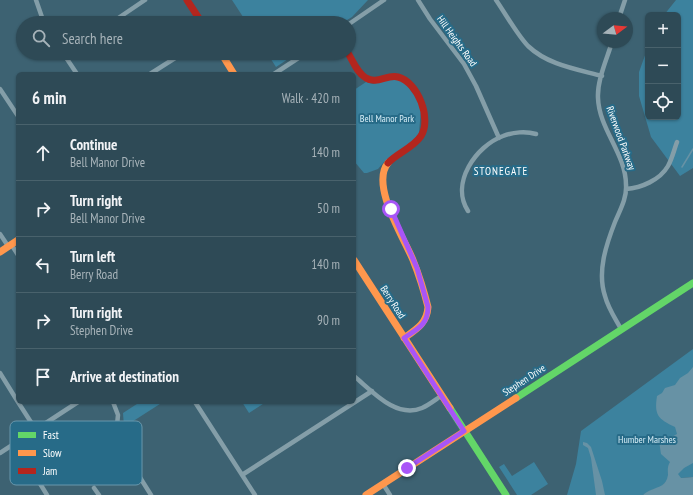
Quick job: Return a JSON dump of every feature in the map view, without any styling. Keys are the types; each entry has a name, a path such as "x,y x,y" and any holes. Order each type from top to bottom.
{"street":[{"path":"36,0 42,16"},
{"path":"121,16 145,0"},
{"path":"187,0 197,16"},
{"path":"356,19 384,0"},
{"name":"Hill Heights Road","path":"418,0 433,23 464,64 476,86 499,138"},
{"path":"496,0 527,45 538,54 554,63 602,76"},
{"path":"621,12 625,0"},
{"name":"Riverwood Parkway","path":"610,48 598,90 600,109 624,169 626,189 622,204 607,240 602,273 604,295 621,329"},
{"path":"69,60 76,72"},
{"path":"153,72 172,60"},
{"path":"225,60 233,72"},
{"path":"277,72 295,60"},
{"path":"353,60 365,78 370,80 394,75 405,78 417,93 423,105 424,125 422,135 386,165 383,170 383,178 391,209 417,268 428,307 428,314 424,324 404,338"},
{"path":"0,89 16,113"},
{"path":"468,211 462,196 462,186 467,171 478,154 499,138 509,134 536,134"},
{"path":"626,189 637,188 662,174 669,163 677,142"},
{"path":"0,234 16,252"},
{"path":"0,252 16,241"},
{"name":"Berry Road","path":"356,263 506,495"},
{"name":"Stephen Drive","path":"366,495 693,283"},
{"path":"0,373 16,399"},
{"path":"356,378 398,409 408,411 422,408 441,396"},
{"path":"356,401 372,391"},
{"path":"19,404 30,421"},
{"path":"50,421 75,404"},
{"path":"114,404 118,415 117,421"},
{"path":"196,404 255,495"},
{"path":"242,475 352,404"},
{"path":"0,453 10,446"},
{"path":"142,481 151,495"},
{"path":"383,484 390,495"},
{"path":"41,485 47,495"},
{"path":"94,488 99,495"}],"green space":[{"path":"232,0 368,0 353,16 242,16"},
{"path":"676,0 693,0 693,168 680,176 651,137 646,120 681,120 681,12 666,12"},
{"path":"645,55 645,116 639,96 639,72"},
{"path":"272,60 286,60 276,67"},
{"name":"Bell Manor Park","path":"391,78 403,80 420,103 419,133 413,141 384,162 378,169 364,173 356,163 356,89 366,82 373,84"},
{"name":"Humber Marshes","path":"693,349 693,477 681,478 665,483 661,487 643,495 567,495 576,464 581,431"},
{"path":"137,404 160,404 133,421 124,421 123,413"},
{"path":"243,404 263,404 249,413"},
{"path":"534,462 548,484 531,495 517,495 499,467 504,464 512,476"}],"shaded area":[{"path":"693,367 693,463 684,468 678,474 681,478 693,477 693,495 643,495 662,485 666,481 670,462 661,454 659,441 664,441 677,434 675,427 658,416 656,408 657,396 662,393 665,388 675,385 680,378 688,373"},
{"path":"583,442 587,443 591,447 605,495 596,495 591,458 588,448 583,445"}],"waterway":[{"path":"682,167 693,149"}],"traffic: fast":[{"path":"516,398 693,283"},
{"path":"450,408 506,495"}],"traffic: slow":[{"path":"225,60 233,72"},
{"path":"388,163 384,173 383,184 386,198 390,212 409,250 428,307 426,317 420,325 404,338"},
{"path":"0,252 16,241"},
{"path":"356,263 450,408"},
{"path":"366,495 516,398"}],"traffic: jam":[{"path":"187,0 197,16"},
{"path":"352,60 363,76 370,80 378,80 394,76 405,80 412,86 421,102 425,120 424,129 421,136 414,144 388,163"}],"district":[{"name":"STONEGATE","path":"501,171"}],"route":[{"path":"391,209 417,268 428,307 427,319 424,324 404,338 464,431 407,468"}]}
